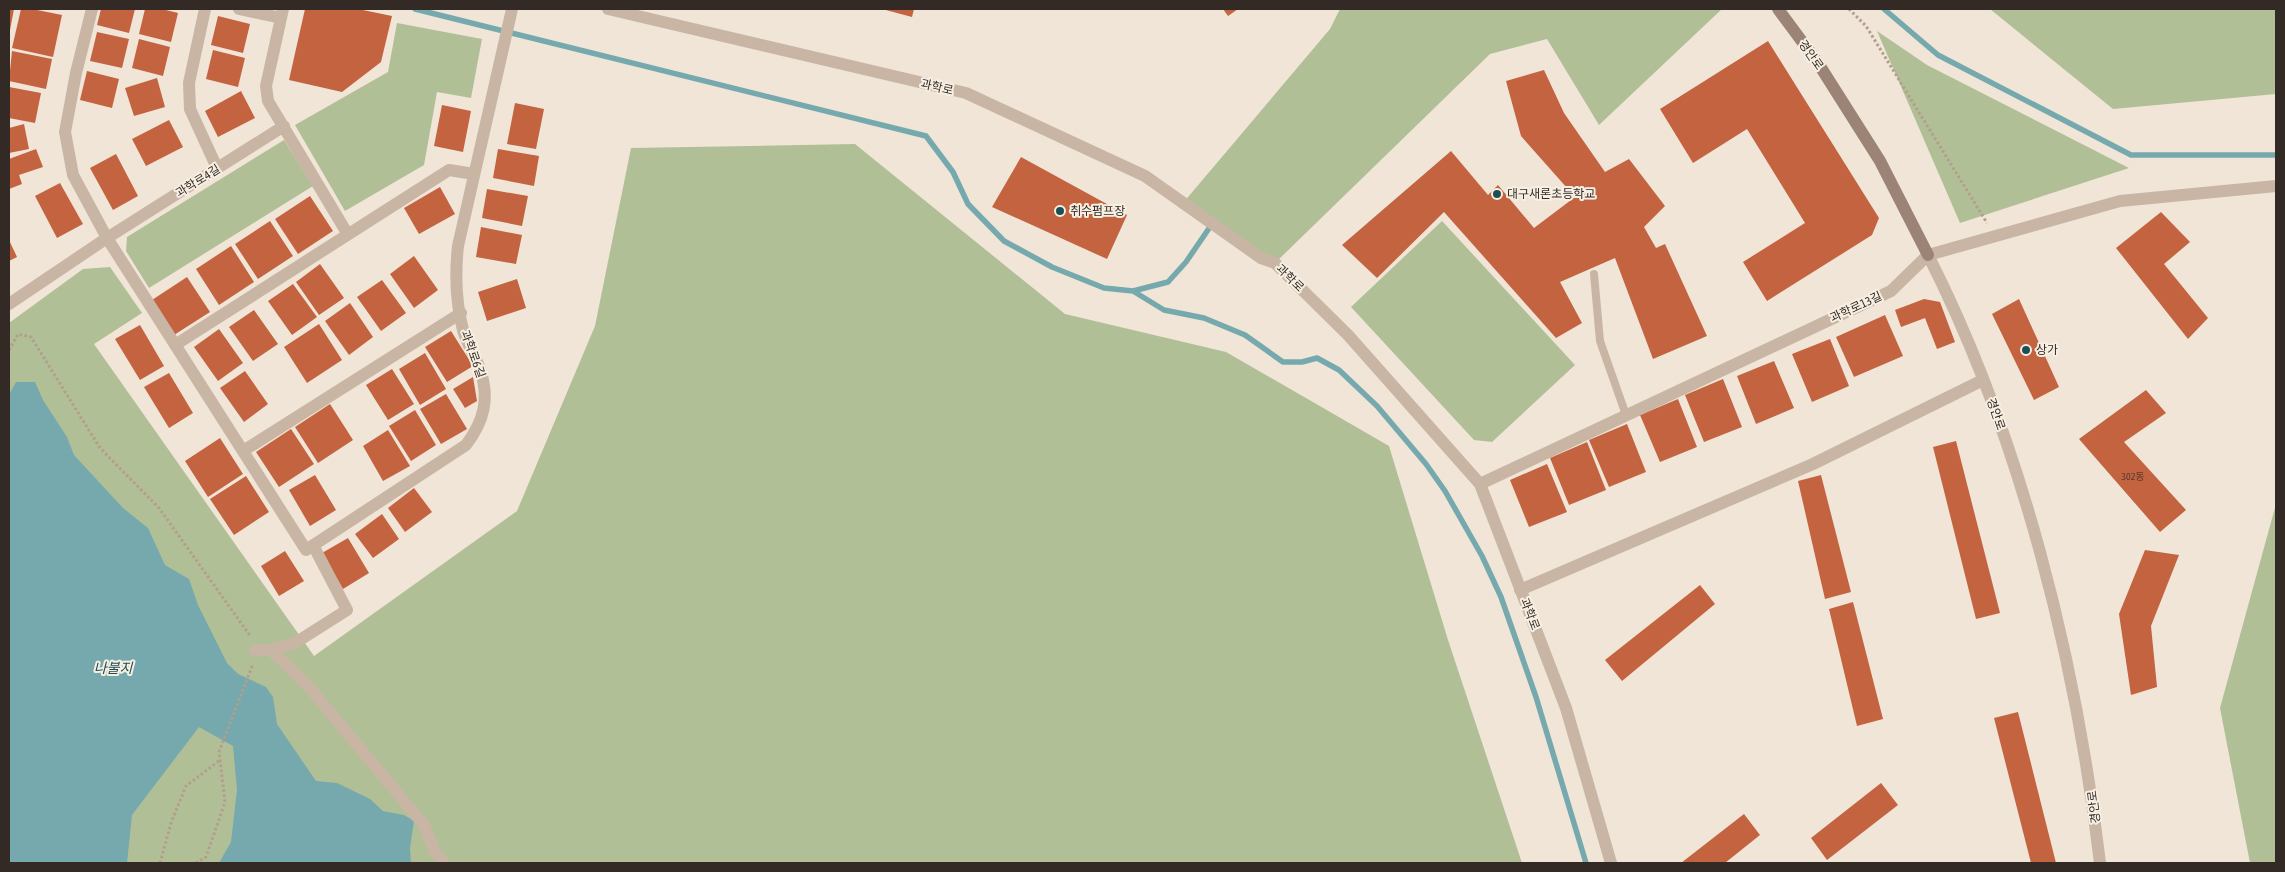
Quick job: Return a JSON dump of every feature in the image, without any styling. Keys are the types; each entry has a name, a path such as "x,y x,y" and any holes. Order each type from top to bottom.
{"main road":[{"name":"경안로","path":"1778,9 1818,63 1880,161 1928,255"}],"street":[{"path":"92,9 76,73 66,132 73,175 107,238 243,451 310,548 347,610 295,643 271,650 255,650"},
{"path":"205,9 189,83 190,110 217,168"},
{"path":"239,9 282,14 266,86 268,101 347,233"},
{"name":"과학로","path":"608,9 966,93 1145,176 1261,258 1275,262 1348,335 1480,484 1566,708 1611,863"},
{"name":"과학로6길","path":"310,548 466,444 478,429 484,414 485,390 480,370 463,330 455,274 458,246 511,14"},
{"name":"과학로4길","path":"9,304 107,238 284,126"},
{"path":"175,345 347,233 449,170 474,174"},
{"name":"과학로13길","path":"1480,484 1891,291 1928,255 2120,201 2276,186"},
{"name":"경안로","path":"1928,255 1992,398 2032,524 2061,639 2091,785 2100,863"},
{"path":"243,451 461,313"},
{"path":"1520,590 1813,464 1983,380"},
{"path":"271,650 309,687 424,825 435,852 444,863"}],"lane":[{"path":"1594,274 1600,341 1626,415"}],"path":[{"path":"1849,9 1866,26 1995,236"},
{"path":"9,350 18,334 31,337 100,448 159,508 256,643 253,665 219,752 225,802 206,857 196,863"},
{"path":"160,863 171,823 186,786 220,760"}],"green space":[{"path":"1340,9 1722,9 1599,125 1547,39 1490,54 1275,263 1183,203 1330,29"},
{"path":"1990,9 2276,9 2276,94 2113,109"},
{"path":"397,23 482,39 471,98 437,92 424,165 345,211 295,125 388,72"},
{"path":"1877,31 1927,65 2129,168 1960,223"},
{"path":"284,140 313,186 149,288 126,251 127,237"},
{"path":"855,144 1065,314 1226,352 1389,446 1448,640 1522,863 9,863 9,323 83,269 110,267 142,313 94,344 314,656 517,511 595,326 631,148"},
{"path":"1442,221 1575,365 1492,442 1474,440 1351,307"},
{"path":"2276,504 2276,863 2250,863 2220,708"}],"water":[{"name":"나불지","path":"16,382 35,382 43,400 67,437 74,455 123,508 148,528 165,565 189,579 198,605 227,663 238,674 266,687 273,697 277,724 316,781 337,783 370,799 383,811 404,815 414,821 410,848 411,863 219,863 231,842 237,790 233,746 199,727 132,815 127,863 9,863 9,395"}],"building":[{"path":"9,9 14,9 10,30 9,30"},
{"path":"21,9 32,9 62,15 53,57 12,48"},
{"path":"101,9 135,9 129,33 97,25"},
{"path":"145,9 162,9 178,13 171,42 139,34"},
{"path":"305,9 358,9 392,16 381,62 342,92 289,80"},
{"path":"882,9 914,9 912,17"},
{"path":"1223,9 1238,9 1228,16"},
{"path":"218,16 250,24 243,53 211,45"},
{"path":"97,32 129,39 122,68 90,61"},
{"path":"139,39 170,47 163,76 132,68"},
{"path":"1768,41 1879,218 1872,235 1767,301 1743,262 1805,223 1747,129 1693,163 1660,109"},
{"path":"213,50 245,58 238,87 206,79"},
{"path":"12,51 52,59 46,89 9,81"},
{"path":"1544,70 1564,113 1605,172 1629,159 1665,206 1644,227 1656,248 1665,244 1707,336 1653,359 1615,258 1560,282 1582,323 1556,338 1444,212 1377,278 1342,245 1451,151 1488,195 1498,185 1534,228 1575,197 1521,136 1506,81"},
{"path":"87,71 119,79 112,108 80,100"},
{"path":"157,78 165,107 134,116 125,88"},
{"path":"9,87 41,93 35,123 9,118"},
{"path":"241,91 255,118 218,137 205,111"},
{"path":"515,103 544,109 536,149 507,144"},
{"path":"442,105 471,111 463,152 434,146"},
{"path":"169,120 183,147 146,166 132,139"},
{"path":"24,124 29,149 9,153 9,128"},
{"path":"36,149 43,167 19,175 22,184 9,189 9,159"},
{"path":"498,149 539,156 534,186 493,178"},
{"path":"116,154 138,196 113,210 90,168"},
{"name":"취수펌프장","path":"1021,157 1127,215 1107,259 992,207"},
{"path":"60,183 83,224 57,238 35,196"},
{"path":"440,187 455,214 419,234 404,208"},
{"path":"487,189 528,196 522,226 482,218"},
{"path":"310,196 333,231 298,254 275,219"},
{"path":"2161,212 2190,242 2164,264 2208,318 2188,339 2116,248"},
{"path":"270,221 293,256 258,279 235,244"},
{"path":"481,227 522,235 516,264 476,257"},
{"path":"9,240 17,257 9,261"},
{"path":"231,246 254,282 219,305 196,269"},
{"path":"414,256 438,290 414,308 390,274"},
{"path":"320,264 344,298 319,315 296,282"},
{"path":"187,277 210,312 174,335 152,300"},
{"path":"517,279 526,308 487,321 478,292"},
{"path":"382,280 406,313 381,331 357,297"},
{"path":"293,284 317,317 292,335 268,301"},
{"path":"1924,299 1940,302 1955,342 1937,349 1925,318 1901,327 1895,310"},
{"name":"상가","path":"2019,299 2059,387 2034,400 1992,314"},
{"path":"350,303 373,337 349,355 325,321"},
{"path":"254,310 278,344 253,361 229,327"},
{"path":"1885,315 1903,356 1854,377 1836,337"},
{"path":"319,324 342,360 307,383 284,347"},
{"path":"140,325 164,366 140,380 115,339"},
{"path":"219,329 243,363 218,381 194,347"},
{"path":"451,331 473,366 447,382 425,347"},
{"path":"1830,339 1849,386 1812,402 1792,354"},
{"path":"425,353 446,389 420,405 399,369"},
{"path":"1774,361 1794,408 1756,424 1737,376"},
{"path":"392,369 414,404 388,420 366,385"},
{"path":"245,371 268,404 244,422 220,388"},
{"path":"169,373 193,413 169,428 144,387"},
{"path":"473,377 477,401 465,408 453,389"},
{"path":"1723,379 1742,427 1704,442 1685,395"},
{"path":"2146,390 2166,413 2124,442 2186,510 2160,532 2079,439"},
{"path":"446,394 467,429 441,444 420,409"},
{"path":"1678,399 1697,447 1660,462 1640,415"},
{"path":"330,404 353,440 318,463 295,427"},
{"path":"415,410 436,445 411,461 389,426"},
{"path":"1627,424 1646,472 1609,487 1589,440"},
{"path":"291,429 314,464 279,487 256,452"},
{"path":"388,430 410,466 383,481 363,446"},
{"path":"220,438 243,474 208,497 185,461"},
{"path":"1956,441 2000,613 1976,619 1933,447"},
{"path":"1587,442 1606,490 1569,505 1550,458"},
{"path":"1547,464 1567,512 1529,527 1510,480"},
{"path":"315,475 336,510 310,526 289,490"},
{"path":"1821,475 1851,592 1825,599 1798,481"},
{"path":"246,476 269,512 234,535 210,499"},
{"path":"414,488 432,512 405,532 388,508"},
{"path":"382,514 399,539 373,558 355,534"},
{"path":"348,538 369,573 343,589 322,553"},
{"path":"2145,550 2179,555 2151,626 2157,687 2131,695 2119,614"},
{"path":"285,551 304,581 279,596 261,566"},
{"path":"1700,585 1715,604 1622,681 1605,660"},
{"path":"1853,602 1883,719 1857,726 1829,609"},
{"path":"2018,712 2056,863 2031,863 1994,718"},
{"path":"1881,783 1898,805 1827,860 1811,838"},
{"path":"1744,814 1760,835 1725,863 1681,863"}],"waterway":[{"path":"415,9 926,136 953,172 968,204 1004,241 1052,267 1104,288 1133,291 1164,310 1204,318 1245,335 1283,362 1302,362 1317,358 1339,370 1377,406 1426,464 1445,491 1482,556 1501,597 1536,697 1586,863"},
{"path":"1884,9 1938,55 2131,155 2276,155"},
{"path":"1133,291 1168,282 1186,262 1212,224"}],"place":[{"name":"대구새론초등학교","path":"1497,194"},
{"name":"취수펌프장","path":"1060,211"},
{"name":"상가","path":"2026,350"}]}
